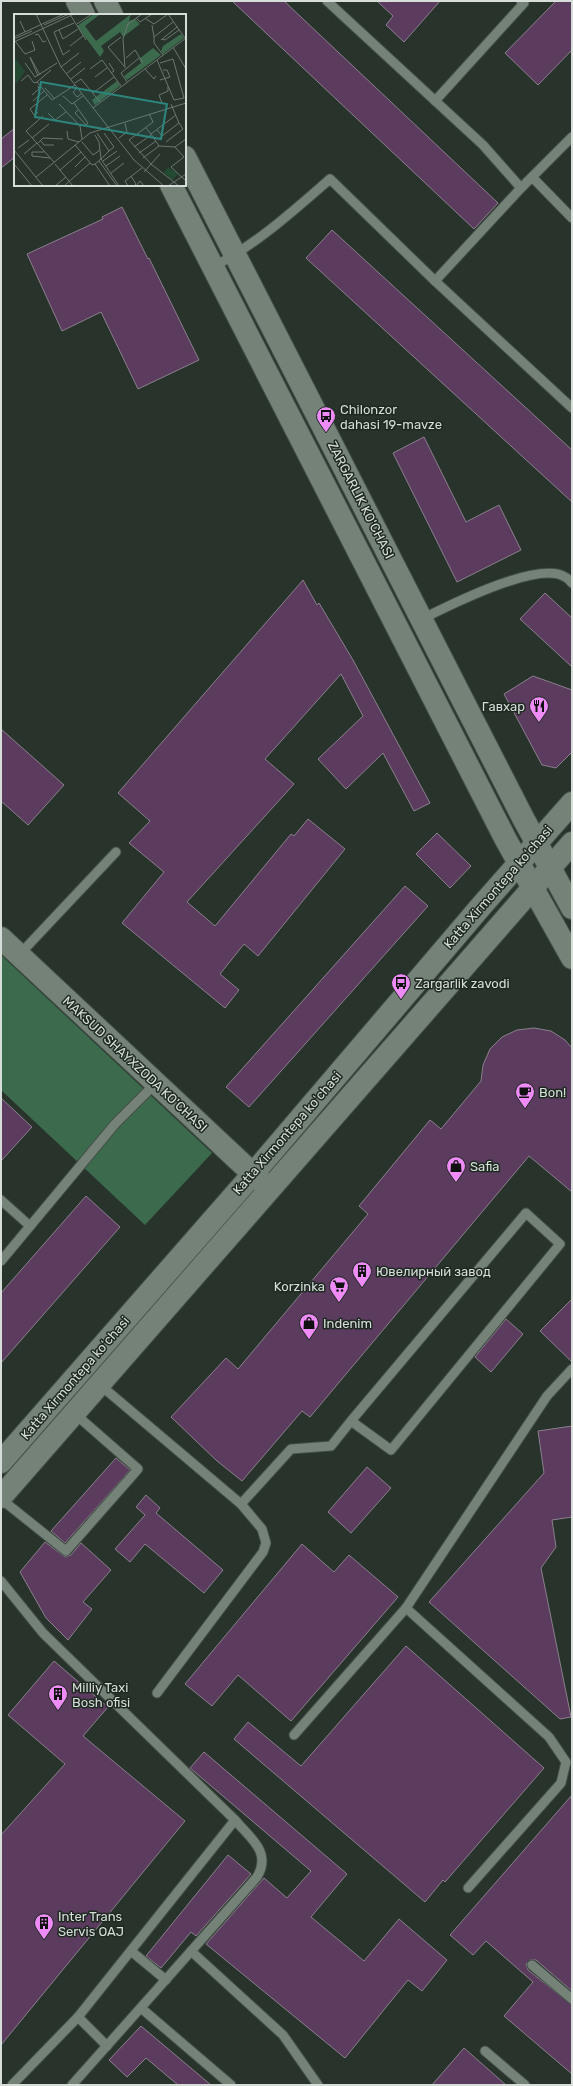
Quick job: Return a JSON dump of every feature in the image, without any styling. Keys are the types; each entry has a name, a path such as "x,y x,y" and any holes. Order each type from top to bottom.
{"main road":[{"path":"77,1 84,14"},
{"path":"105,1 112,14"},
{"name":"ZARGARLIK KO'CHASI","path":"186,159 536,843"},
{"name":"ZARGARLIK KO'CHASI","path":"172,186 213,267 534,867 572,908"},
{"name":"Katta Xirmontepa koʻchasi","path":"534,867 536,843 572,803"},
{"name":"Katta Xirmontepa koʻchasi","path":"1,1462 253,1174 534,867 572,843"},
{"name":"ZARGARLIK KO'CHASI","path":"534,867 532,889 572,958"},
{"name":"Katta Xirmontepa koʻchasi","path":"1,1498 532,889"},
{"name":"MAKSUD SHAYXZODA KO'CHASI","path":"1,938 269,1190"}],"lane":[{"path":"327,1 483,145 521,188"},
{"path":"435,101 524,3 521,1"},
{"path":"435,281 521,188 572,137"},
{"path":"532,178 572,218"},
{"path":"213,267 236,255 265,235 330,179 435,281 572,408"},
{"path":"422,619 484,589 522,578 546,574 565,576 572,583"},
{"path":"19,955 116,852"},
{"path":"1,1260 115,1124 156,1083"},
{"path":"1,1200 30,1226"},
{"path":"241,1504 291,1449 331,1446 526,1212 560,1244 391,1450 352,1421"},
{"path":"294,1735 406,1608 547,1396 570,1375"},
{"path":"99,1384 241,1504 262,1529 266,1542 264,1552 157,1693"},
{"path":"1,1498 66,1551 131,1477 138,1468 74,1413"},
{"path":"1,1582 42,1633 235,1820 262,1854 263,1867 257,1877 72,2085"},
{"path":"406,1608 549,1737 566,1762 561,1783 468,1888"},
{"path":"12,2085 78,2017 235,1820"},
{"path":"132,1951 166,1980"},
{"path":"191,1951 283,2035 318,2085"},
{"path":"532,1965 572,1999"},
{"path":"141,2008 231,2085"},
{"path":"78,2017 107,2046"},
{"path":"485,2051 525,2085"}],"green space":[{"path":"1,955 212,1153 145,1225 1,1090"}],"building":[{"path":"232,1 284,1 498,203 474,229"},
{"path":"377,1 440,1 404,42 386,25 393,16"},
{"path":"556,1 572,1 572,50 538,85 505,53"},
{"path":"14,129 14,158 1,168 1,139"},
{"path":"122,207 199,360 138,389 101,312 62,331 27,254 103,219 102,217"},
{"path":"332,230 572,450 572,502 306,258"},
{"path":"424,437 466,522 499,505 521,550 457,582 393,453"},
{"path":"303,580 317,605 319,603 353,660 430,803 414,811 383,753 346,789 318,759 363,716 341,674 265,759 294,784 187,902 215,926 291,834 294,836 308,819 345,849 258,956 244,944 220,974 239,990 225,1008 122,923 164,872 129,843 150,821 118,793"},
{"path":"545,593 572,618 572,667 520,619"},
{"path":"533,676 572,690 572,752 556,768 542,765 504,694"},
{"path":"1,729 64,785 28,825 1,801"},
{"path":"437,833 471,866 450,888 416,854"},
{"path":"405,886 428,906 249,1107 226,1087"},
{"name":"Ювелирный завод","path":"534,1028 551,1031 565,1040 572,1048 572,1192 529,1156 310,1417 302,1411 242,1481 217,1461 171,1417 226,1358 238,1369 368,1214 359,1206 430,1120 441,1129 481,1081 483,1065 490,1049 502,1037 517,1030"},
{"path":"1,1098 32,1127 1,1161"},
{"path":"86,1196 120,1227 1,1363 1,1293"},
{"path":"572,1299 572,1362 540,1331"},
{"path":"506,1319 523,1334 491,1372 475,1357"},
{"path":"572,1426 572,1517 552,1520 556,1547 541,1568 571,1717 560,1719 429,1602 544,1473 538,1431"},
{"path":"116,1458 130,1470 65,1543 51,1531"},
{"path":"367,1467 391,1488 351,1533 328,1512"},
{"path":"146,1495 160,1508 156,1513 223,1570 204,1593 145,1544 130,1562 115,1549 145,1515 136,1507"},
{"path":"45,1542 65,1557 71,1555 81,1543 111,1570 83,1602 92,1609 68,1640 46,1618 20,1572"},
{"path":"302,1544 334,1572 349,1555 398,1597 291,1721 238,1675 212,1706 185,1684"},
{"path":"406,1646 544,1768 445,1882 443,1880 425,1902 234,1739 248,1722 301,1766"},
{"name":"Inter Trans Servis OAJ","path":"54,1661 108,1707 83,1736 185,1821 1,2045 1,1835 65,1764 8,1715"},
{"path":"204,1752 347,1874 311,1917 364,1961 399,1919 447,1960 422,1991 408,1980 345,2058 206,1944 264,1878 287,1898 311,1871 190,1768"},
{"path":"572,1795 572,1991 536,1960 530,1960 526,1964 528,1970 572,2005 572,2074 504,2016 533,1982 486,1941 473,1955 450,1935"},
{"path":"228,1855 251,1874 196,1936 191,1932 161,1968 146,1956"},
{"path":"141,2026 211,2085 178,2085 146,2058 127,2077 109,2060"},
{"path":"464,2048 506,2085 432,2085"}],"place":[{"name":"Chilonzor dahasi 19-mavze","path":"326,433"},
{"name":"Гавхар","path":"539,723"},
{"name":"Zargarlik zavodi","path":"401,1000"},
{"name":"Bon!","path":"525,1109"},
{"name":"Safia","path":"456,1183"},
{"name":"Ювелирный завод","path":"362,1288"},
{"name":"Korzinka","path":"339,1303"},
{"name":"Indenim","path":"309,1340"},
{"name":"Milliy Taxi Bosh ofisi","path":"58,1711"},
{"name":"Inter Trans Servis OAJ","path":"44,1940"}]}
